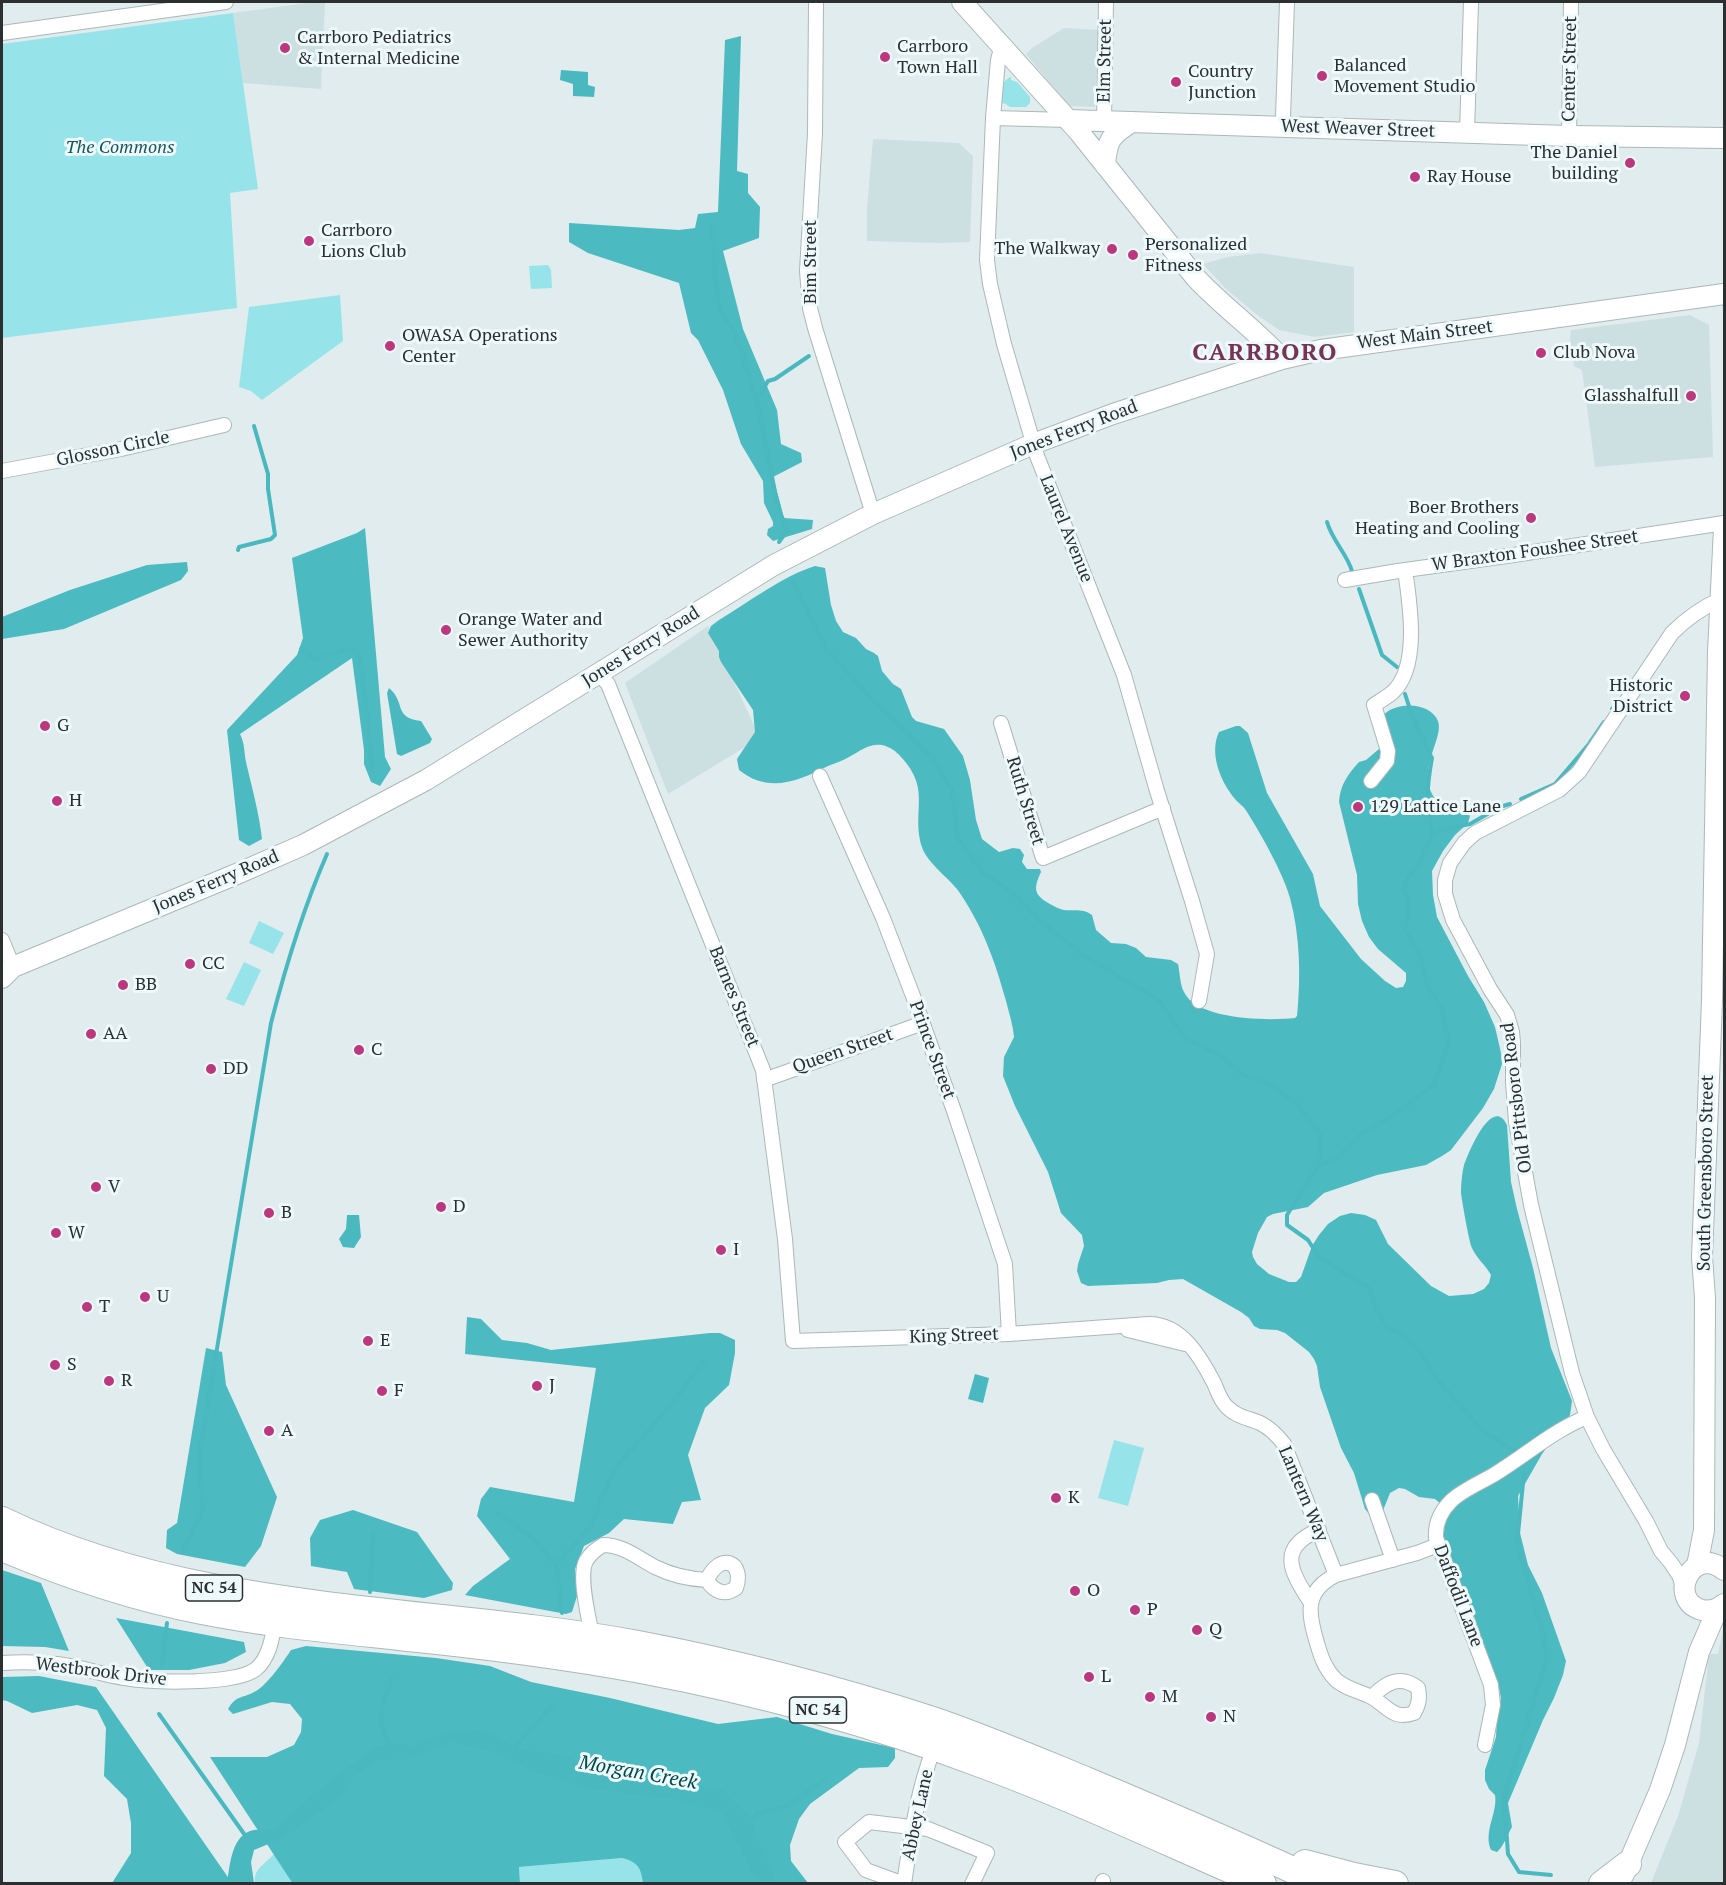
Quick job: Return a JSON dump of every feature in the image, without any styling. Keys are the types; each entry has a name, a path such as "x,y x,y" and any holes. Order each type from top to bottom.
{"highway":[{"name":"NC 54","path":"2,1520 69,1549 143,1572 227,1590 592,1636 700,1656 780,1675 933,1720 1241,1845 1323,1884"},
{"name":"NC 54","path":"2,1548 45,1566 112,1588 199,1611 275,1623 579,1659 639,1669 751,1693 838,1716 982,1764 1074,1801 1263,1884"},
{"path":"199,1611 215,1604 276,1608 283,1604 285,1599"},
{"path":"275,1623 279,1618 288,1614 338,1615 349,1607"},
{"path":"751,1693 808,1698 905,1724 919,1724 933,1720"},
{"path":"934,1748 947,1741 957,1742 1060,1770"},
{"path":"1241,1845 1354,1876 1395,1884"},
{"path":"1211,1862 1247,1884"},
{"path":"1602,1884 1624,1874"}],"main road":[{"path":"962,2 1068,120 1196,278 1264,339 1282,359"},
{"name":"West Weaver Street","path":"1068,120 1569,136 1725,138"},
{"path":"1105,165 1110,140 1118,130 1132,122"},
{"name":"West Main Street","path":"1282,359 1334,347 1725,294"},
{"name":"Jones Ferry Road","path":"5,970 303,845 426,780 774,565 873,514 1033,444 1113,414 1282,359"},
{"name":"South Greensboro Street","path":"1688,1597 1685,1580 1695,1567 1704,1530 1705,1298 1702,1257 1712,1001 1718,652 1725,528"},
{"name":"South Greensboro Street","path":"1704,1530 1723,1569"},
{"path":"1695,1567 1710,1563 1723,1569"},
{"path":"1688,1597 1705,1610 1721,1606"},
{"path":"1688,1597 1696,1623 1699,1652"},
{"path":"1624,1874 1656,1800 1675,1745 1699,1652 1721,1606"}],"street":[{"path":"2,33 226,2"},
{"name":"Bim Street","path":"816,2 815,133 808,247 810,308 873,514"},
{"name":"Elm Street","path":"1104,122 1106,2"},
{"path":"1284,127 1287,2"},
{"path":"1467,133 1471,2"},
{"name":"Center Street","path":"1569,136 1571,2"},
{"name":"Laurel Avenue","path":"1002,45 998,60 993,118 988,277 1004,344 1033,444 1124,675 1207,954 1199,1001"},
{"name":"West Weaver Street","path":"993,118 1068,120"},
{"name":"Glosson Circle","path":"2,471 121,449 224,425"},
{"name":"W Braxton Foushee Street","path":"1345,580 1725,523"},
{"path":"1371,782 1387,761 1388,752 1374,705 1394,692 1405,673 1408,660 1410,632 1405,570"},
{"name":"Old Pittsboro Road","path":"1688,1597 1671,1563 1661,1551 1603,1449 1587,1417 1572,1373 1531,1205 1516,1122 1512,1032 1507,1015 1490,989 1453,920 1445,894 1445,880 1456,852 1475,833 1549,796 1570,782 1591,756 1672,633 1688,617 1721,599"},
{"name":"Barnes Street","path":"598,673 608,684 763,1070 785,1239 793,1341"},
{"name":"Ruth Street","path":"1001,723 1043,858 1163,808"},
{"name":"Prince Street","path":"820,776 883,918 923,1023 1005,1264 1009,1334"},
{"path":"2,940 5,970"},
{"name":"Queen Street","path":"764,1080 923,1023"},
{"name":"King Street","path":"793,1341 1009,1334 1115,1327"},
{"name":"Lantern Way","path":"1115,1327 1190,1345 1197,1352 1226,1406 1243,1418 1258,1422 1268,1428 1284,1444 1336,1575"},
{"name":"Daffodil Lane","path":"1485,1745 1493,1705 1491,1685 1438,1545 1436,1525 1440,1515 1452,1500 1572,1423 1587,1417"},
{"path":"1372,1500 1393,1560"},
{"path":"1311,1603 1299,1585 1290,1559 1293,1546 1306,1535 1319,1530"},
{"path":"592,1636 583,1584 583,1568 594,1551 603,1545 620,1547 658,1569 707,1580"},
{"path":"1372,1697 1347,1688 1329,1673 1323,1663 1311,1623 1311,1603 1325,1580 1438,1545"},
{"path":"1671,1563 1695,1567"},
{"name":"Westbrook Drive","path":"2,1663 59,1664 125,1678 154,1681 224,1679 245,1675 256,1669 272,1642 275,1623"},
{"name":"Abbey Lane","path":"904,1884 912,1828 926,1769 934,1748"},
{"path":"904,1884 866,1870 845,1842 869,1822 928,1829 987,1853 972,1884"}],"shaded area":[{"path":"325,2 321,89 243,83 233,13"},
{"path":"1064,28 1098,30 1095,107 1069,106 1026,54"},
{"path":"741,36 737,171 748,174 748,193 760,207 759,238 723,251 743,329 777,410 781,444 801,453 802,462 773,477 784,518 813,520 812,529 773,541 767,535 773,522 764,503 763,481 741,444 723,390 698,340 691,333 679,283 588,253 569,242 569,223 679,230 695,228 698,214 718,212 725,40"},
{"path":"561,70 588,72 588,85 595,87 594,97 573,96 573,84 560,80"},
{"path":"873,139 959,143 973,156 970,242 867,241 867,208"},
{"path":"1260,253 1354,267 1354,332 1315,337 1279,330 1226,289 1203,264 1228,257"},
{"path":"1690,315 1709,325 1713,457 1595,467 1582,370 1574,366 1571,330"},
{"path":"365,528 385,757 391,769 380,786 371,782 364,764 352,658 240,734 262,839 249,846 239,840 227,730 297,655 303,638 292,558"},
{"path":"187,562 188,571 181,580 64,629 2,639 2,617 70,590 147,565"},
{"path":"815,566 825,568 831,605 836,621 843,632 856,638 866,649 878,656 882,671 893,684 901,689 912,717 916,721 944,729 963,756 982,839 999,852 1013,848 1020,849 1024,855 1022,862 1027,869 1040,869 1036,891 1045,901 1062,910 1089,913 1092,915 1096,930 1111,943 1126,944 1136,948 1146,957 1171,960 1178,964 1184,992 1191,1001 1203,1008 1234,1017 1268,1019 1297,1016 1298,941 1290,898 1277,866 1259,831 1246,810 1230,792 1221,775 1215,749 1219,732 1240,726 1248,733 1267,793 1313,874 1320,906 1361,959 1396,988 1403,987 1406,973 1378,949 1369,937 1362,921 1358,904 1357,875 1339,802 1345,780 1355,766 1379,749 1379,724 1387,712 1402,706 1420,707 1434,714 1438,721 1438,736 1429,764 1428,784 1433,796 1448,811 1467,813 1470,816 1468,823 1443,851 1432,871 1433,895 1437,917 1484,1002 1495,1027 1502,1064 1494,1089 1483,1108 1451,1150 1426,1165 1377,1175 1324,1193 1308,1207 1267,1217 1258,1233 1252,1252 1257,1264 1269,1274 1289,1282 1296,1282 1301,1277 1312,1246 1328,1224 1340,1216 1351,1213 1365,1215 1376,1220 1388,1244 1431,1286 1449,1296 1473,1294 1484,1289 1491,1275 1473,1251 1461,1193 1462,1175 1475,1139 1488,1121 1501,1117 1507,1125 1511,1182 1517,1209 1551,1348 1572,1401 1570,1415 1542,1454 1518,1496 1520,1533 1528,1565 1542,1593 1566,1661 1554,1698 1508,1803 1512,1827 1504,1844 1497,1852 1491,1850 1489,1843 1495,1795 1485,1780 1485,1770 1496,1737 1501,1698 1474,1616 1459,1583 1443,1534 1441,1504 1435,1499 1419,1497 1399,1488 1390,1493 1382,1513 1375,1516 1369,1514 1365,1509 1354,1473 1341,1448 1320,1387 1314,1359 1309,1352 1285,1333 1254,1326 1241,1312 1183,1279 1157,1283 1088,1286 1081,1283 1077,1271 1084,1246 1082,1235 1061,1213 1048,1172 1015,1106 1003,1076 1004,1057 1014,1037 997,972 981,929 966,902 924,852 919,834 919,801 916,780 899,755 885,746 873,745 844,760 784,783 761,782 739,770 737,759 755,732 753,710 721,662 719,651 708,633 711,626 719,620 766,590"},
{"path":"708,626 760,738 668,794 625,683"},
{"path":"389,688 394,693 403,713 407,717 421,721 432,739 430,743 401,756 397,754 387,693"},
{"path":"347,1215 359,1215 361,1237 354,1248 343,1247 339,1239 346,1229"},
{"path":"467,1317 481,1319 502,1340 527,1343 551,1350 710,1333 720,1333 735,1340 729,1385 705,1408 688,1455 701,1500 682,1502 673,1524 624,1519 609,1533 584,1546 575,1569 578,1593 572,1612 566,1614 465,1595 473,1586 510,1559 477,1516 481,1499 490,1487 574,1502 596,1368 465,1354"},
{"path":"206,1348 222,1352 226,1385 277,1497 261,1546 245,1567 177,1554 166,1548 167,1530 177,1523"},
{"path":"975,1374 989,1378 983,1403 968,1399"},
{"path":"353,1510 417,1532 453,1583 452,1590 424,1598 354,1589 347,1572 311,1566 310,1538 320,1520"},
{"path":"2,1570 41,1583 69,1651 45,1647 2,1646"},
{"path":"116,1618 244,1642 246,1652 225,1663 189,1670 149,1670"},
{"path":"1724,1625 1724,1883 1651,1883 1678,1816 1699,1743 1709,1654 1718,1654"},
{"path":"306,1646 436,1658 490,1666 531,1682 718,1724 777,1717 832,1734 895,1748 895,1758 888,1767 859,1768 810,1804 799,1819 790,1845 791,1861 808,1883 643,1883 638,1866 622,1858 519,1867 520,1883 293,1884 210,1757 267,1757 294,1745 301,1732 302,1719 290,1704 272,1702 233,1714 228,1709 237,1699 256,1691 265,1684 291,1650"},
{"path":"39,1676 96,1687 232,1883 112,1883 131,1853 131,1823 127,1799 104,1776 106,1728 97,1710 77,1705 32,1713 2,1700 2,1677"},
{"path":"459,1729 480,1730 525,1751 571,1758 580,1766 665,1776 708,1789 715,1788 725,1791 728,1797 745,1811 754,1825 756,1839 764,1851 777,1883 758,1883 721,1811 712,1807 703,1808 682,1800 587,1788 541,1774 488,1750 451,1742 407,1759 378,1760 354,1776 344,1794 283,1838 254,1850 251,1862 254,1883 227,1883 233,1852 240,1838 256,1830 273,1831 309,1798 371,1750 378,1746 403,1744 411,1746"}],"green space":[{"name":"The Commons","path":"233,13 258,189 230,193 237,308 2,338 2,44"},
{"path":"1011,77 1011,80 1017,82 1030,97 1030,103 1026,107 1010,107 1002,104 1003,85"},
{"path":"548,265 551,270 552,288 531,289 529,266"},
{"path":"340,295 343,341 262,400 251,391 239,387 249,307"},
{"path":"259,921 284,933 273,954 249,943"},
{"path":"244,962 261,970 244,1006 226,999"},
{"path":"1114,1440 1144,1448 1128,1506 1098,1498"},
{"path":"274,1854 293,1883 255,1883 258,1870"},
{"path":"622,1858 634,1861 642,1873 643,1883 520,1883 519,1867"}],"waterway":[{"path":"713,226 719,308 735,333 757,401 775,492 787,528 779,542"},
{"path":"756,395 761,393 768,381 775,379 809,356"},
{"path":"238,550 239,547 271,539 275,535 268,474 254,426"},
{"path":"1327,522 1352,571"},
{"path":"793,582 826,649 872,699 933,758 953,792 957,837 982,872 1017,897 1039,920 1086,957 1160,1001 1185,1038 1220,1055 1242,1074 1275,1087 1299,1106 1321,1136 1318,1166 1287,1215 1287,1225 1308,1240 1319,1257 1369,1288 1388,1329 1400,1332 1417,1348 1436,1378 1484,1432 1514,1451"},
{"path":"1359,589 1382,655 1397,667"},
{"path":"301,649 317,660 341,651 353,649 358,653 373,772"},
{"path":"1318,1166 1339,1156 1363,1132 1392,1116 1434,1085 1448,1045 1443,1011 1427,984 1420,955 1405,930 1409,905 1404,889 1408,878 1421,861 1433,833 1428,796 1432,758 1405,694"},
{"path":"1612,709 1619,702"},
{"path":"1521,799 1555,784 1589,744 1604,722"},
{"path":"1503,806 1510,804"},
{"path":"1433,833 1470,824 1491,812"},
{"path":"183,1552 203,1508 199,1457 271,1023 296,937 327,854"},
{"path":"562,1613 556,1565 590,1527 615,1468 671,1405 704,1361"},
{"path":"1524,1473 1517,1544 1541,1626 1547,1657 1504,1799 1508,1854 1519,1872 1551,1875"},
{"path":"498,1513 532,1537 556,1565"},
{"path":"370,1592 373,1533"},
{"path":"162,1665 167,1623"},
{"path":"391,1748 382,1729 381,1714 392,1679"},
{"path":"512,1750 552,1706"},
{"path":"159,1714 247,1838"},
{"path":"749,1825 757,1813 786,1807 826,1779"}],"place":[{"name":"Carrboro Pediatrics & Internal Medicine","path":"285,48"},
{"name":"Carrboro Town Hall","path":"885,57"},
{"name":"Balanced Movement Studio","path":"1322,76"},
{"name":"Country Junction","path":"1176,82"},
{"name":"The Daniel building","path":"1630,163"},
{"name":"Ray House","path":"1415,177"},
{"name":"Carrboro Lions Club","path":"309,241"},
{"name":"The Walkway","path":"1112,249"},
{"name":"Personalized Fitness","path":"1133,255"},
{"name":"OWASA Operations Center","path":"390,346"},
{"name":"Club Nova","path":"1541,353"},
{"name":"Glasshalfull","path":"1691,396"},
{"name":"Boer Brothers Heating and Cooling","path":"1531,518"},
{"name":"Orange Water and Sewer Authority","path":"446,630"},
{"name":"Historic District","path":"1685,696"},
{"name":"G","path":"45,726"},
{"name":"H","path":"57,801"},
{"name":"129 Lattice Lane","path":"1358,807"},
{"name":"CC","path":"190,964"},
{"name":"BB","path":"123,985"},
{"name":"AA","path":"91,1034"},
{"name":"C","path":"359,1050"},
{"name":"DD","path":"211,1069"},
{"name":"V","path":"96,1187"},
{"name":"D","path":"441,1207"},
{"name":"B","path":"269,1213"},
{"name":"W","path":"56,1233"},
{"name":"I","path":"721,1250"},
{"name":"U","path":"145,1297"},
{"name":"T","path":"87,1307"},
{"name":"E","path":"368,1341"},
{"name":"S","path":"55,1365"},
{"name":"R","path":"109,1381"},
{"name":"J","path":"537,1386"},
{"name":"F","path":"382,1391"},
{"name":"A","path":"269,1431"},
{"name":"K","path":"1056,1498"},
{"name":"O","path":"1075,1591"},
{"name":"P","path":"1135,1610"},
{"name":"Q","path":"1197,1630"},
{"name":"L","path":"1089,1677"},
{"name":"M","path":"1150,1697"},
{"name":"N","path":"1211,1717"}],"district":[{"name":"CARRBORO","path":"1265,353"}],"water label":[{"name":"Morgan Creek","path":"638,1773"}]}
